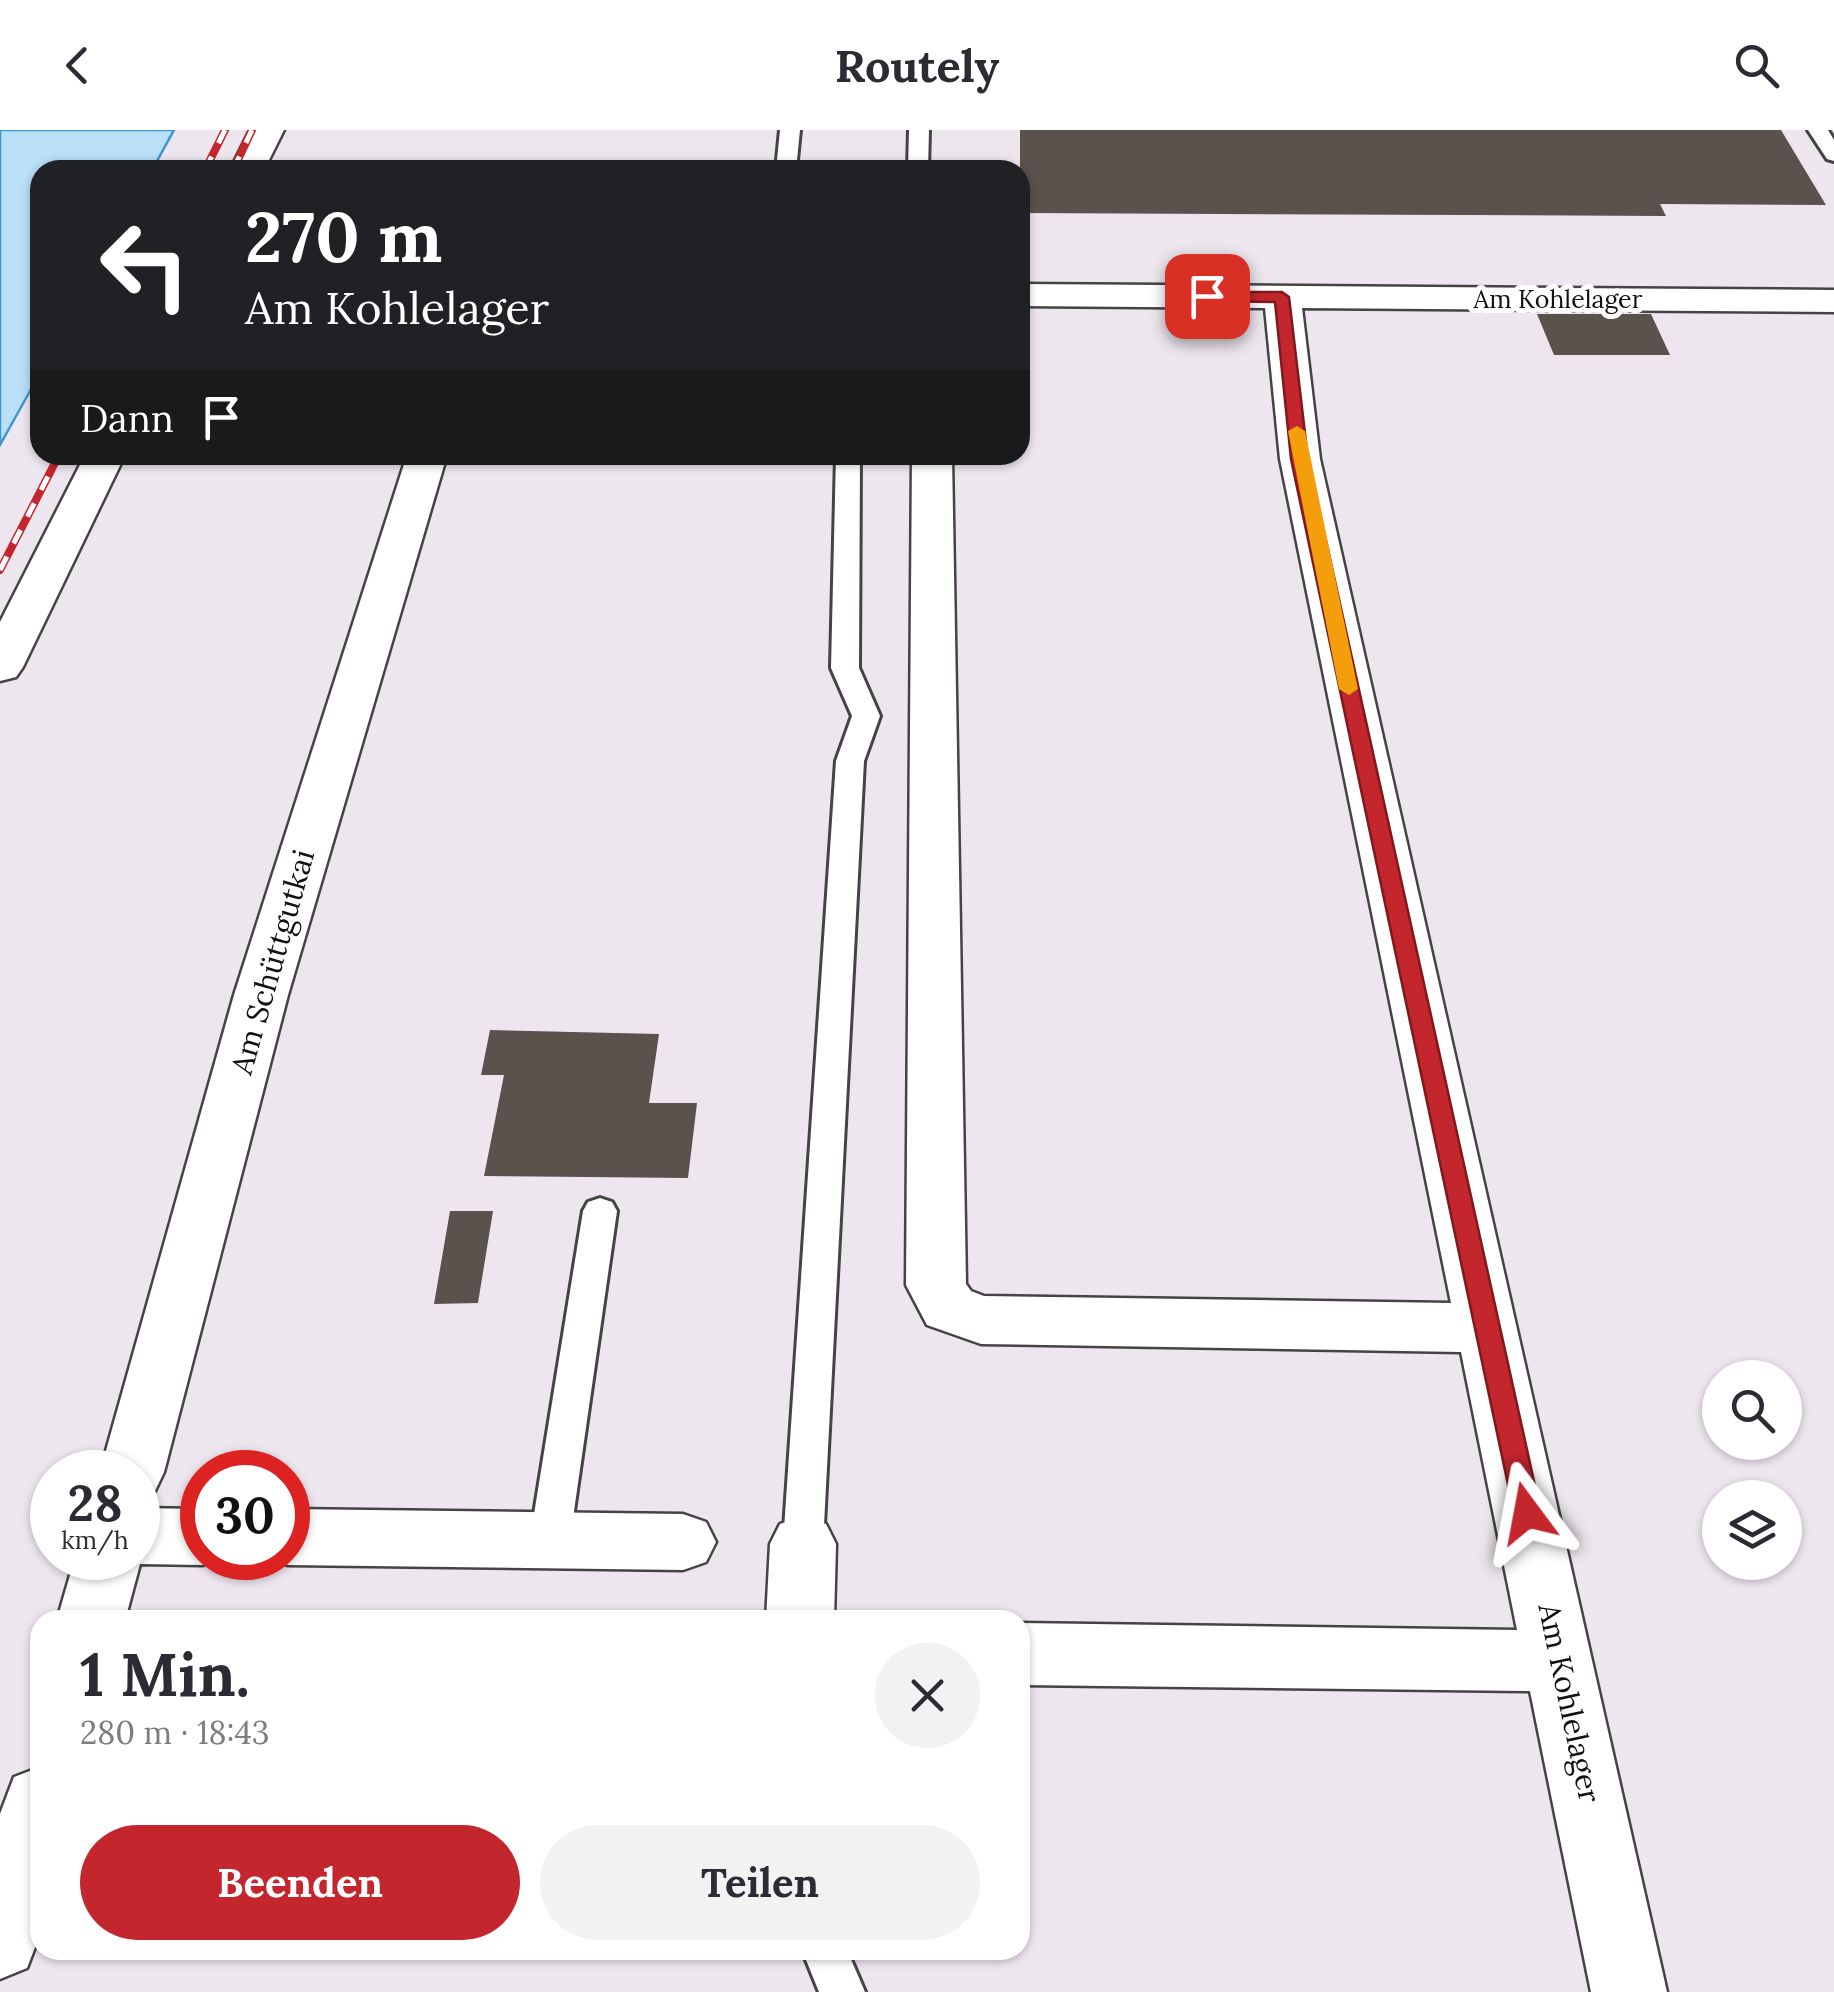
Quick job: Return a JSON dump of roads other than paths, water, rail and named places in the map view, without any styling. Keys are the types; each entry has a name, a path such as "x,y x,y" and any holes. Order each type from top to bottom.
{"street":[{"path":"252,160 267,130"},
{"name":"Am Kohlelager","path":"1030,295 1834,300"},
{"name":"Am Kohlelager","path":"1282,297 1300,459 1629,1992"},
{"path":"0,667 101,465"},
{"name":"Am Schüttgutkai","path":"138,1450 261,996 424,465"},
{"path":"932,465 936,1286 949,1308 981,1320 1485,1328"},
{"path":"310,1537 683,1542"},
{"path":"800,1610 803,1544"},
{"path":"94,1610 102,1580"},
{"path":"1030,1654 1561,1661"},
{"path":"0,1942 30,1852"}],"lane":[{"path":"787,160 790,130"},
{"path":"918,160 919,130"},
{"path":"1818,130 1834,156"},
{"path":"803,1544 850,761 866,716 845,668 848,465"},
{"path":"550,1539 600,1211"},
{"path":"828,1960 842,1992"}],"water":[{"path":"0,130 174,130 158,160 30,160 30,391 0,445"}],"railway":[{"path":"210,160 225,130"},
{"path":"238,160 252,130"},
{"path":"0,570 54,465"}]}
